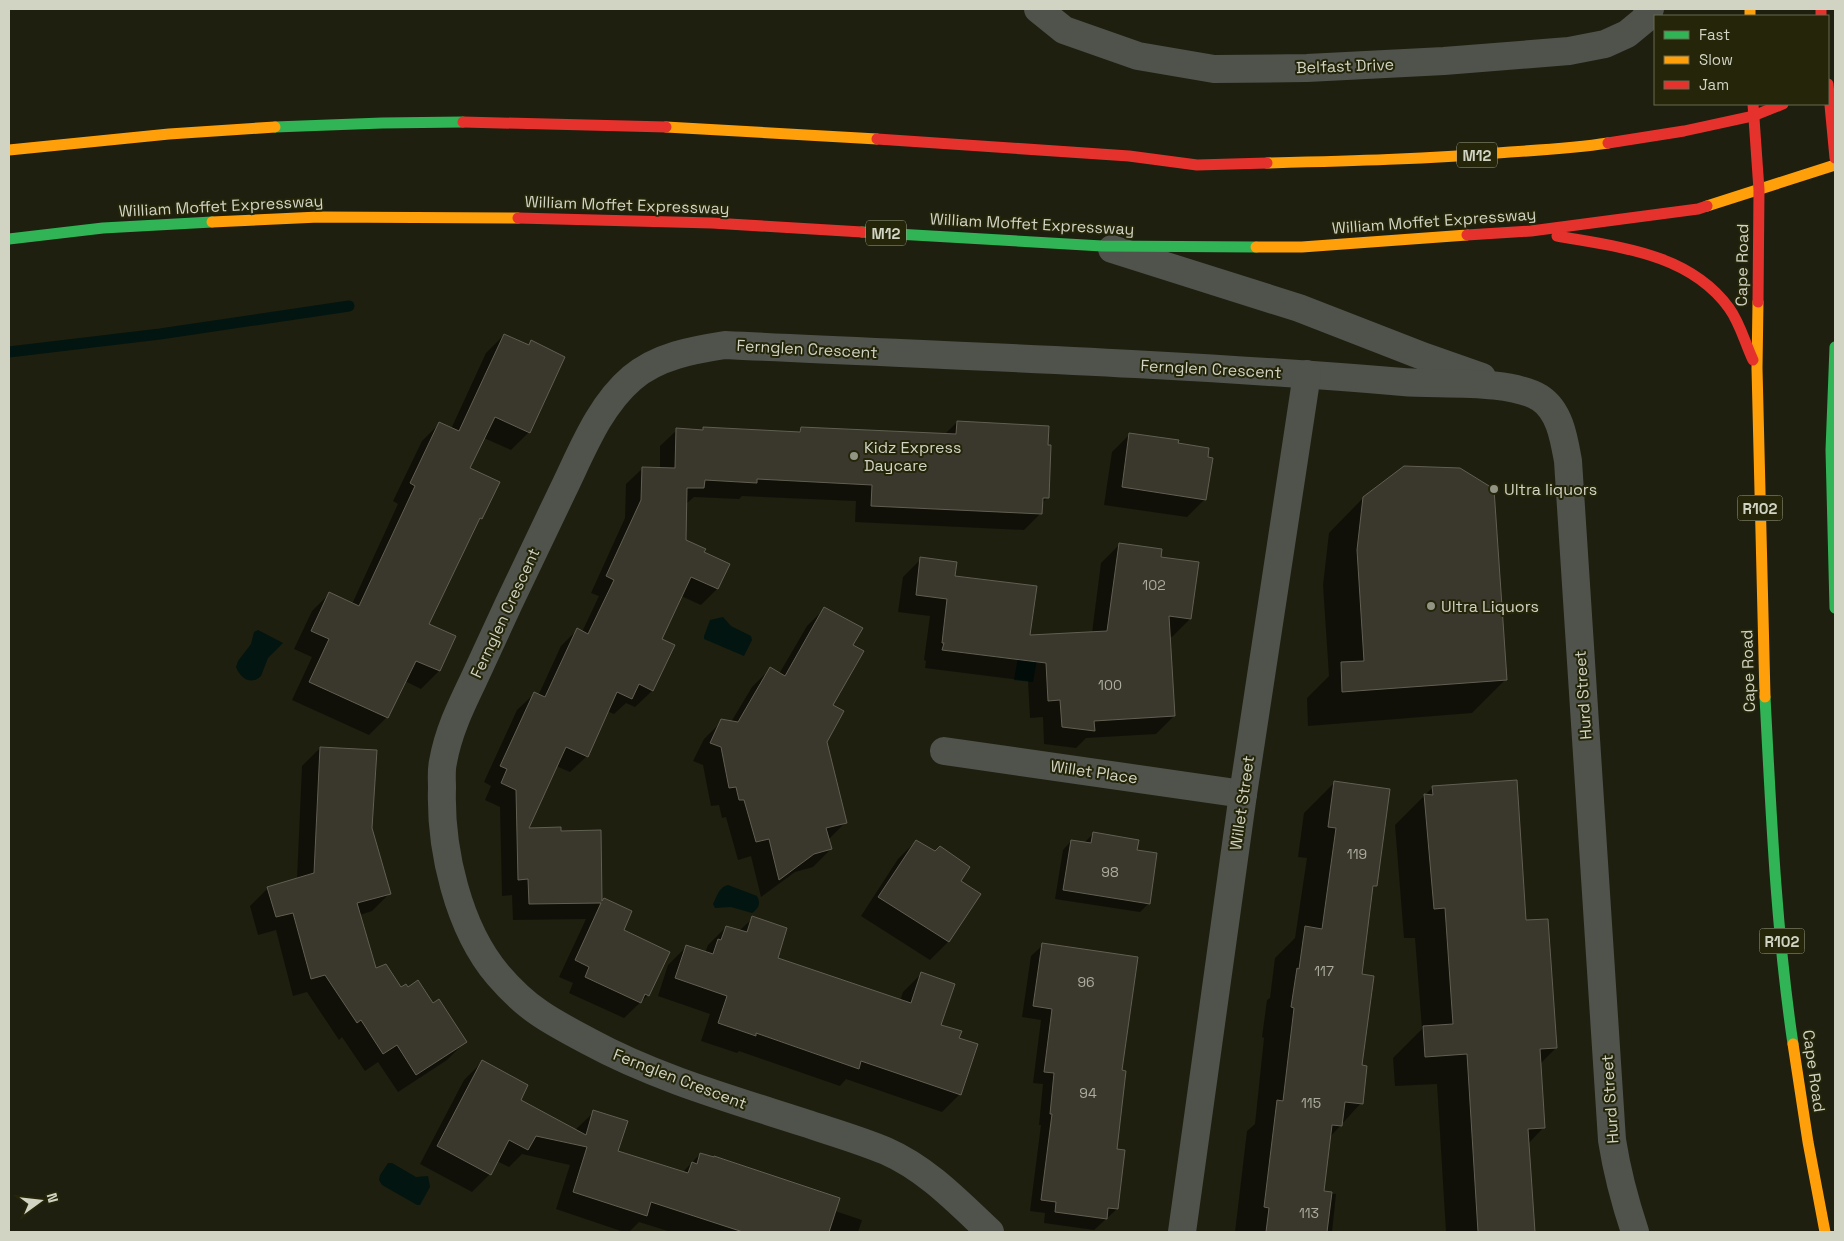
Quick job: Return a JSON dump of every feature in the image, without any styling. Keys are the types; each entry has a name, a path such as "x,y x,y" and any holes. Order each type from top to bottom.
{"main road":[{"path":"1829,95 1835,158"},
{"name":"Cape Road","path":"1753,105 1759,190 1757,368 1762,648 1772,845 1788,1009 1808,1142 1825,1232"},
{"name":"M12","path":"9,150 205,131 436,122 685,127 1129,156 1197,166 1252,165 1476,156 1588,146 1684,131 1753,116 1780,105"},
{"name":"William Moffet Expressway","path":"9,239 103,228 318,217 534,218 712,224 1102,246 1302,247 1531,231 1698,209 1835,165"},
{"path":"1531,231 1636,251 1672,262 1694,275 1711,286 1729,308 1757,368"},
{"path":"1835,347 1832,450 1835,608"}],"street":[{"name":"Belfast Drive","path":"1038,9 1064,19 1138,56 1214,69 1307,68 1444,61 1569,51 1605,44 1627,34 1644,20 1650,9"},
{"path":"1102,246 1299,308 1425,357 1510,387"},
{"name":"Fernglen Crescent","path":"990,1232 932,1178 887,1152 854,1139 706,1091 621,1059 546,1019 522,1001 495,972 476,941 455,892 444,846 441,802 442,764 452,726 543,530 602,413 625,384 636,374 662,361 690,350 725,345 1307,374"},
{"name":"Hurd Street","path":"1307,374 1420,384 1510,387 1541,398 1550,408 1562,433 1568,461 1612,1140 1623,1194 1636,1232"},
{"name":"Willet Street","path":"1182,1232 1243,794 1307,374"},
{"name":"Willet Place","path":"944,751 1243,794"}],"shaded area":[{"path":"723,617 731,626 751,636 752,640 744,656 704,639 710,620"},
{"path":"258,630 283,643 268,658 261,676 250,680 243,677 236,667 238,661 251,644 254,632"},
{"path":"1021,641 1040,643 1033,682 1014,680"},
{"path":"728,885 757,896 759,906 752,913 731,907 715,908 713,904 719,892"},
{"path":"388,1163 392,1163 416,1177 428,1176 430,1187 420,1205 382,1185 379,1180 380,1175"}],"building":[{"path":"504,334 529,345 531,340 565,357 530,433 495,417 470,468 500,482 482,519 480,518 429,624 456,636 440,671 416,661 388,718 309,682 329,639 311,631 329,592 359,606 415,486 410,483 439,422 459,431"},
{"path":"957,421 1049,426 1048,445 1051,445 1049,498 1043,498 1042,514 871,506 872,485 757,479 757,483 705,480 704,488 687,488 686,540 706,549 704,552 730,564 718,589 691,577 662,639 675,645 653,691 639,684 632,699 617,692 588,757 566,747 529,828 561,827 561,831 601,830 602,901 604,898 632,911 624,930 670,952 649,996 645,994 641,1003 585,977 589,967 575,960 601,903 529,904 528,879 518,880 516,790 501,783 507,769 500,766 534,692 545,697 577,628 588,634 614,580 606,576 641,500 642,467 675,468 676,428 703,430 703,427 800,432 801,427 956,434"},
{"path":"1129,433 1179,440 1178,443 1209,448 1208,457 1213,458 1206,500 1122,487"},
{"name":"Ultra Liquors","path":"1404,466 1460,468 1494,489 1507,680 1342,692 1341,662 1364,661 1357,550 1363,497"},
{"path":"1119,543 1162,549 1161,557 1199,562 1191,619 1169,616 1175,716 1094,721 1095,731 1062,727 1060,700 1048,701 1046,663 942,650 947,599 916,595 920,557 957,562 955,576 1037,586 1030,635 1107,631"},
{"path":"824,607 863,628 853,645 864,651 833,705 844,711 827,742 847,823 826,828 832,849 814,854 779,880 769,839 756,842 744,800 739,800 736,787 729,788 721,747 710,743 721,719 738,722 770,667 785,676"},
{"path":"320,747 377,750 372,828 391,894 357,903 376,968 386,964 401,987 406,984 408,987 418,980 433,1003 439,999 467,1042 416,1075 397,1045 383,1054 361,1020 357,1023 325,975 311,979 293,913 276,917 267,887 314,873"},
{"path":"1517,780 1526,920 1548,919 1557,1048 1540,1049 1545,1128 1528,1129 1535,1232 1478,1232 1467,1054 1425,1057 1423,1026 1453,1024 1445,908 1434,909 1424,794 1433,795 1432,786"},
{"path":"1334,781 1390,789 1377,886 1373,886 1362,974 1374,976 1362,1065 1367,1066 1363,1104 1345,1102 1342,1126 1332,1125 1324,1191 1332,1192 1327,1232 1266,1232 1269,1208 1264,1207 1277,1100 1283,1101 1294,1008 1291,1007 1297,968 1299,969 1305,926 1322,929 1336,828 1328,827"},
{"path":"1093,832 1139,840 1137,850 1157,853 1150,904 1063,890 1071,840 1091,843"},
{"path":"916,840 935,851 940,846 970,867 961,881 981,894 949,942 878,897"},
{"path":"752,916 787,928 778,958 911,1003 921,972 955,984 941,1025 962,1031 959,1038 978,1044 961,1095 861,1061 859,1069 756,1033 756,1036 718,1023 727,996 675,978 686,945 713,954 718,939 721,940 726,926 747,932"},
{"path":"1042,943 1138,957 1122,1070 1126,1071 1117,1149 1125,1150 1118,1209 1108,1208 1107,1219 1055,1212 1056,1202 1041,1200 1052,1114 1050,1114 1054,1073 1044,1072 1052,1009 1033,1006"},
{"path":"482,1060 528,1085 521,1100 586,1135 593,1110 628,1121 618,1151 688,1173 692,1162 697,1164 700,1153 840,1198 829,1232 743,1232 651,1202 647,1216 573,1192 587,1147 536,1136 528,1150 509,1140 491,1175 437,1146"}],"waterway":[{"path":"9,352 160,334 349,306"}],"traffic: fast":[{"path":"275,127 463,122"},
{"path":"9,239 103,228 212,222"},
{"path":"862,232 1102,246 1256,247"},
{"path":"1835,347 1831,450 1835,608"},
{"path":"1765,697 1778,914 1793,1044"}],"traffic: slow":[{"path":"1750,9 1750,15"},
{"path":"9,150 169,134 275,127"},
{"path":"666,127 877,139"},
{"path":"1267,163 1449,156 1559,149 1608,143"},
{"path":"1707,206 1835,165"},
{"path":"212,222 319,217 518,218"},
{"path":"1256,247 1302,247 1467,235"},
{"path":"1758,302 1757,368 1765,697"},
{"path":"1793,1044 1808,1142 1825,1232"}],"traffic: jam":[{"path":"1821,9 1821,15"},
{"path":"1829,95 1835,158"},
{"path":"1753,105 1759,190 1758,302"},
{"path":"1608,143 1684,131 1753,116 1780,105"},
{"path":"463,122 666,127"},
{"path":"877,139 1129,156 1197,165 1267,163"},
{"path":"1467,235 1531,231 1698,209 1707,206"},
{"path":"518,218 712,223 862,232"},
{"path":"1557,236 1628,249 1673,264 1694,275 1713,290 1729,308 1753,360"}],"place":[{"name":"Kidz Express Daycare","path":"854,456"},
{"name":"Ultra liquors","path":"1494,489"},
{"name":"Ultra Liquors","path":"1431,606"}]}
